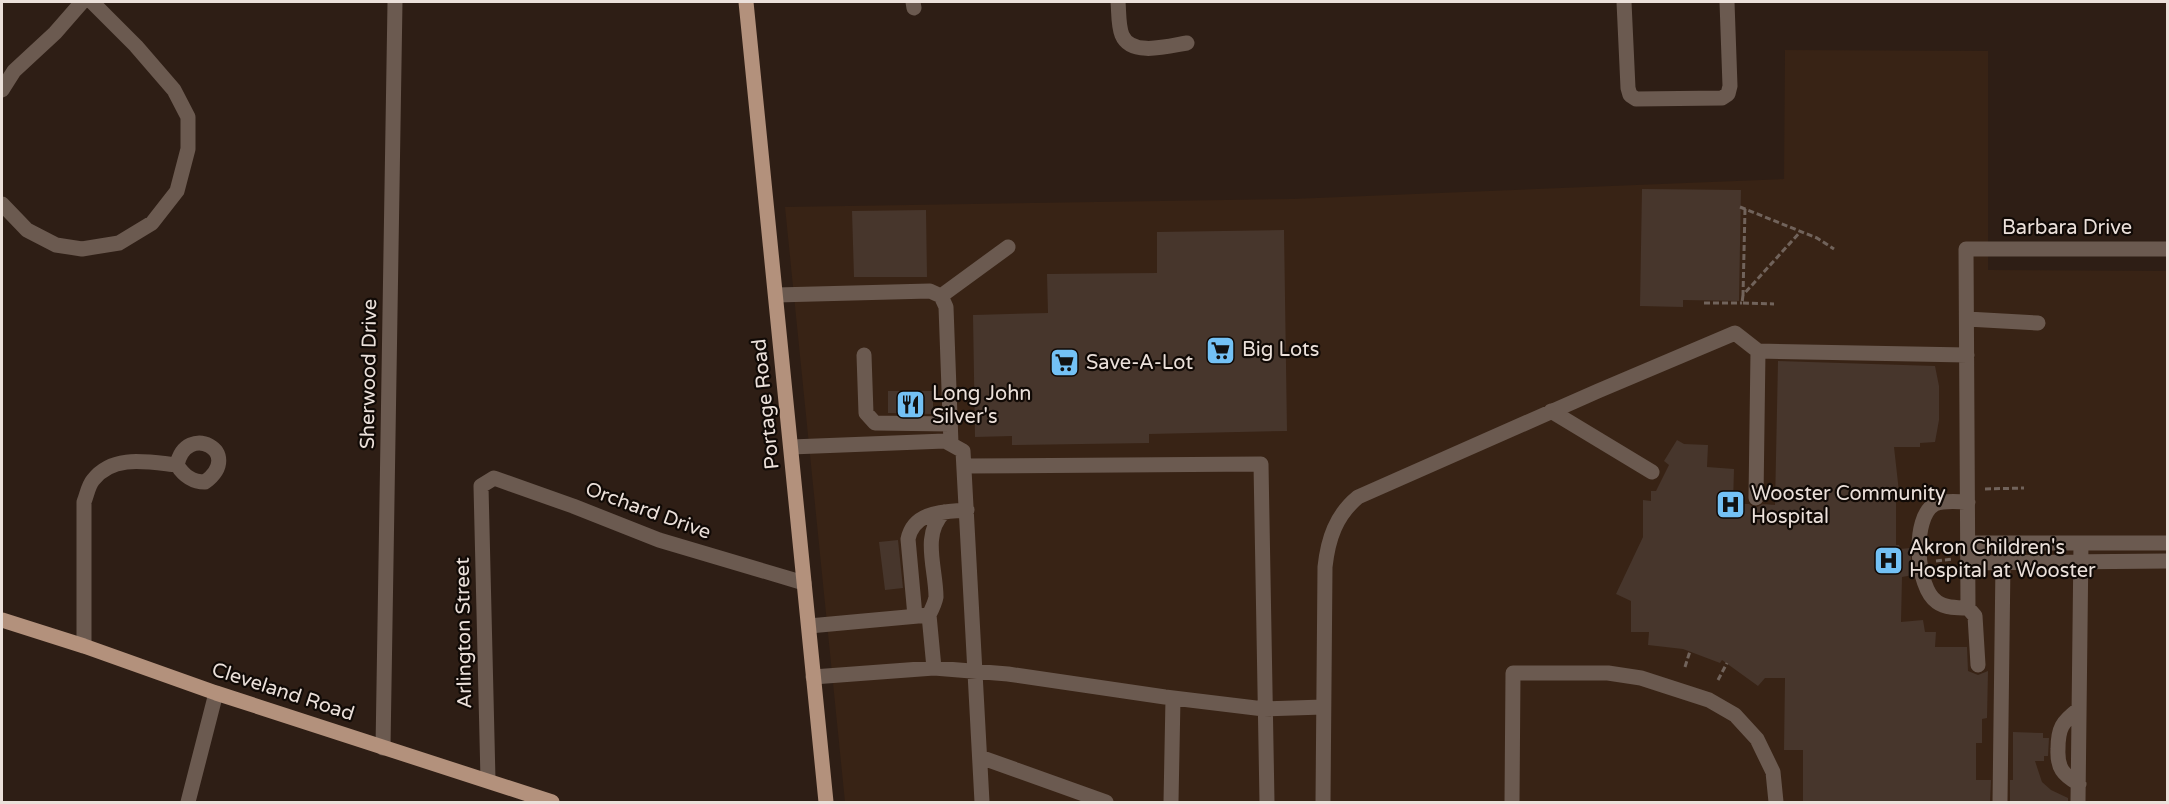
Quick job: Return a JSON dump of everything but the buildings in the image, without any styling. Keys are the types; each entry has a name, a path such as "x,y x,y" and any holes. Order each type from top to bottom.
{"main road":[{"name":"Portage Road","path":"746,2 826,802"},
{"name":"Cleveland Road","path":"2,620 84,646 216,693 552,802"}],"street":[{"path":"2,90 14,71 55,33 82,2"},
{"path":"2,204 27,230 56,245 82,249 119,243 152,223 177,191 188,149 188,117 174,90 136,46 92,2"},
{"name":"Sherwood Drive","path":"383,748 395,2"},
{"path":"1118,2 1122,35 1130,45 1140,49 1187,43"},
{"path":"1624,2 1628,88 1630,95 1636,99 1722,98 1728,94 1730,86 1727,2"},
{"path":"941,296 1008,247"},
{"name":"Barbara Drive","path":"1967,319 1966,249 2168,249"},
{"path":"776,295 930,291 941,296 946,307 951,444"},
{"path":"1978,665 1975,616 1968,608 1967,319 2038,324"},
{"path":"1323,802 1327,546 1341,513 1358,497 1551,411 1736,333 1758,351 1967,355"},
{"path":"1756,498 1758,351"},
{"path":"864,355 866,413 874,423 950,424"},
{"path":"1551,411 1652,472"},
{"path":"791,447 945,441 963,451 982,802"},
{"path":"84,646 84,502 92,481 110,465 140,461 177,465"},
{"path":"965,466 1261,464 1267,802"},
{"name":"Orchard Drive","path":"481,486 494,478 659,540 804,583"},
{"name":"Arlington Street","path":"481,486 488,780"},
{"path":"1968,502 1935,504 1926,513 1920,526 1919,538 1923,582 1930,594 1937,602 1954,608 1968,608"},
{"path":"934,668 908,539 910,529 918,521 937,514 967,510"},
{"path":"808,626 922,616 936,600 931,537 937,514"},
{"path":"1968,543 2168,543"},
{"path":"2078,802 2081,543"},
{"path":"1968,562 2168,561"},
{"path":"2000,802 2003,562"},
{"path":"813,677 934,668 1008,674 1264,709 1323,707"},
{"path":"1512,802 1513,673 1608,673 1641,678 1709,700 1735,715 1757,739 1773,772 1776,802"},
{"path":"188,802 216,693"},
{"path":"1171,802 1173,698"},
{"path":"2079,709 2062,724 2058,734 2057,761 2068,778 2079,784"},
{"path":"980,757 1106,802"}],"path":[{"path":"1742,303 1742,208 1802,231 1834,249"},
{"path":"1743,295 1802,231"},
{"path":"1704,303 1774,304"},
{"path":"1985,489 2024,488"},
{"path":"1685,667 1690,651"},
{"path":"1718,680 1727,663"}],"shaded area":[{"name":"Wooster Community Hospital","path":"1785,50 1988,51 1988,270 2167,271 2167,802 845,802 785,207 1292,199 1784,179"}],"place":[{"name":"Big Lots","path":"1221,350"},
{"name":"Save-A-Lot","path":"1065,363"},
{"name":"Long John Silver's","path":"911,405"},
{"name":"Wooster Community Hospital","path":"1730,505"},
{"name":"Akron Children's Hospital at Wooster","path":"1888,560"}]}
